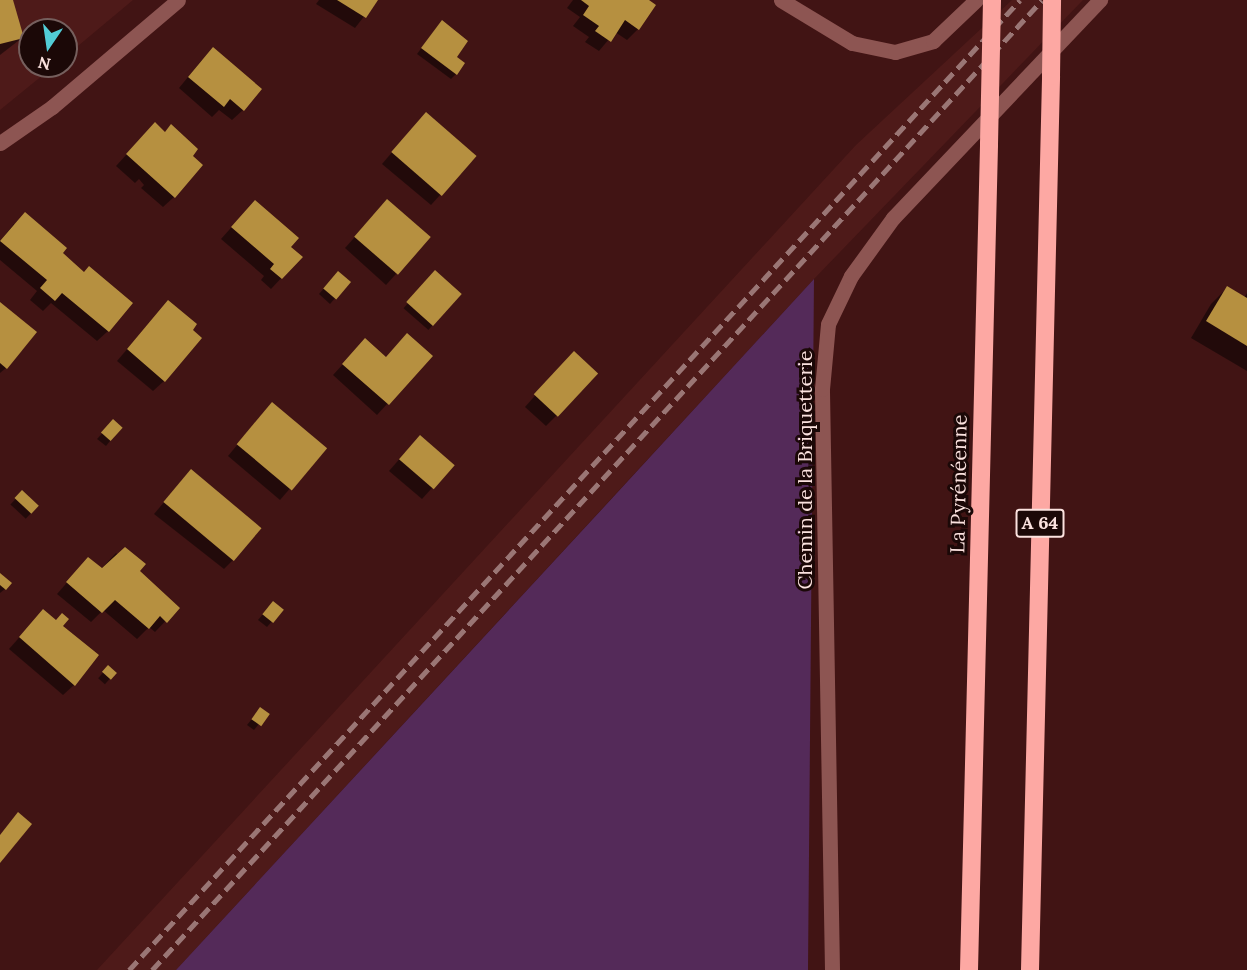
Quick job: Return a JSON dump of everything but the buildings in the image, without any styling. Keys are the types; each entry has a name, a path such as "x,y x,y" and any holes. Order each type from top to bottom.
{"highway":[{"name":"La Pyrénéenne","path":"969,970 992,0"},
{"name":"A 64","path":"1030,970 1052,0"}],"street":[{"path":"0,143 52,106 178,0"},
{"path":"781,0 852,43 895,52 933,41 976,0"},
{"name":"Chemin de la Briquetterie","path":"832,970 822,389 828,324 850,276 893,218 1100,0"}],"shaded area":[{"path":"0,0 133,0 78,46 78,18 18,18 18,78 39,78 0,110"},
{"path":"1012,0 1083,0 814,279 176,970 97,970 856,145"},
{"path":"814,279 808,970 176,970 604,507"}],"railway":[{"path":"129,970 1020,0"},
{"path":"152,970 1042,0"}]}
